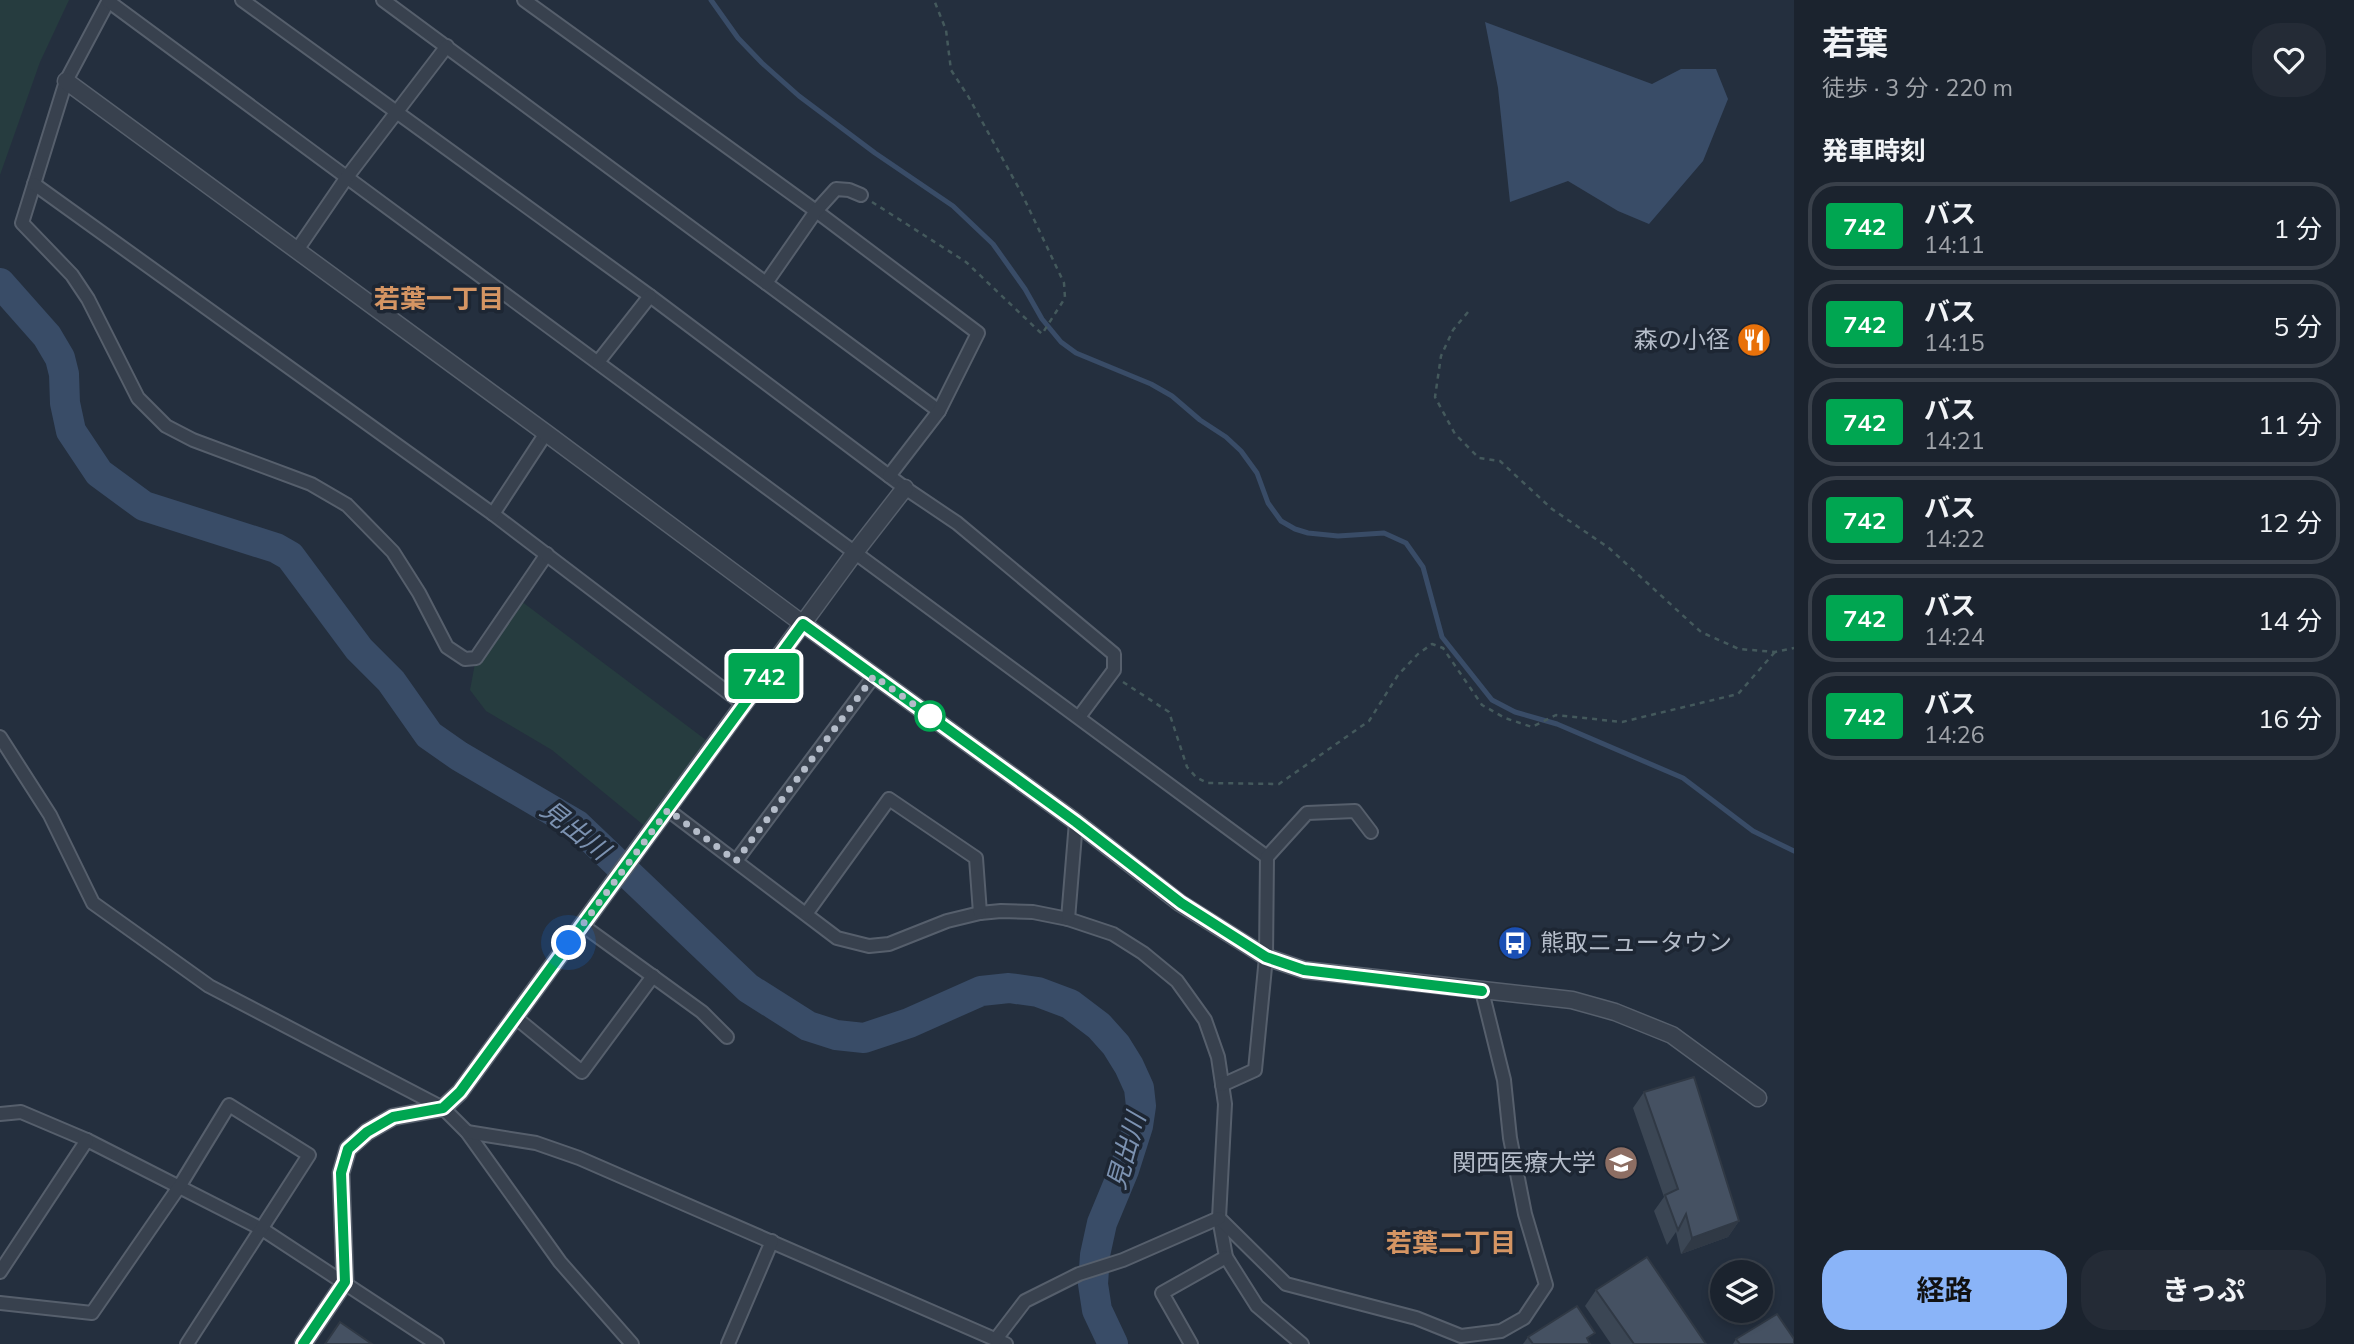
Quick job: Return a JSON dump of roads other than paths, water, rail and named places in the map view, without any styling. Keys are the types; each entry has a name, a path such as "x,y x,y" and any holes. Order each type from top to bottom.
{"street":[{"path":"547,554 476,658 465,659 447,647 419,593 393,552 347,505 311,484 193,440 166,426 138,398 88,299 72,275 22,223 66,81 109,0 1267,857"},
{"path":"242,0 650,296 905,488 957,523 1114,654 1114,670 1079,717"},
{"path":"383,0 939,411"},
{"path":"524,0 816,211 978,333 939,411 889,476"},
{"path":"298,250 347,177 447,46"},
{"path":"66,81 1076,822 1181,903 1266,957 1304,970 1572,1000 1615,1012 1672,1035 1758,1098"},
{"path":"34,184 493,514 743,704"},
{"path":"766,283 816,211 836,189 862,195"},
{"path":"598,362 650,296"},
{"path":"493,514 546,433"},
{"path":"303,1344 345,1282 341,1173 348,1149 367,1132 393,1117 443,1108 460,1092 743,704 905,488"},
{"path":"736,861 874,676"},
{"path":"0,737 50,815 93,903 209,986 443,1108 467,1132 560,1262 632,1344"},
{"path":"806,914 889,799 976,858 980,913"},
{"path":"668,810 837,937 869,946 889,944 947,921 980,913 1034,912 1068,919 1113,934 1143,953 1177,981 1205,1020 1218,1058 1225,1104 1219,1217 1226,1257 1257,1306 1302,1344"},
{"path":"1222,1085 1255,1070 1266,957 1267,857 1307,813 1354,811 1371,832"},
{"path":"1068,919 1076,822"},
{"path":"583,925 702,1012 727,1037"},
{"path":"514,1017 582,1072 653,976"},
{"path":"1219,1217 1286,1284 1416,1318 1461,1336 1501,1331 1524,1318 1546,1285 1525,1214 1510,1138 1504,1080 1482,991"},
{"path":"0,1303 92,1313 179,1187 229,1105 309,1155 187,1344"},
{"path":"0,1114 21,1112 87,1140 262,1229 437,1344"},
{"path":"467,1132 536,1143 579,1158 1001,1341 1025,1301 1079,1274 1123,1261 1219,1217"},
{"path":"0,1272 87,1140"},
{"path":"728,1344 772,1241"},
{"path":"1191,1344 1163,1293 1226,1257"}],"water":[{"path":"1485,22 1652,84 1681,69 1716,69 1728,99 1703,161 1649,224 1618,211 1568,181 1510,202 1498,88"}],"waterway":[{"path":"711,0 738,38 799,96 875,153 953,206 993,244 1025,289 1042,319 1061,342 1076,353 1151,384 1172,396 1200,420 1226,437 1241,451 1257,473 1268,503 1281,521 1308,533 1338,536 1384,533 1406,543 1423,567 1442,637 1492,700 1515,712 1557,724 1683,778 1753,831 1794,851"},
{"name":"見出川","path":"0,283 47,336 60,358 71,431 99,473 144,506 276,548 290,556 359,649 391,681 429,735 459,756 577,825 748,988 808,1026 836,1035 864,1038 909,1023 981,991 1009,988 1038,992 1070,1004 1099,1026 1116,1045 1129,1066 1139,1088 1141,1106 1138,1126 1124,1170 1102,1223 1095,1255 1093,1284 1097,1310 1113,1344"}],"place":[{"name":"森の小径","path":"1754,340"},
{"name":"熊取ニュータウン","path":"1515,943"},
{"name":"関西医療大学","path":"1621,1163"}],"district":[{"name":"若葉一丁目","path":"439,299"},
{"name":"若葉二丁目","path":"1451,1243"}]}
